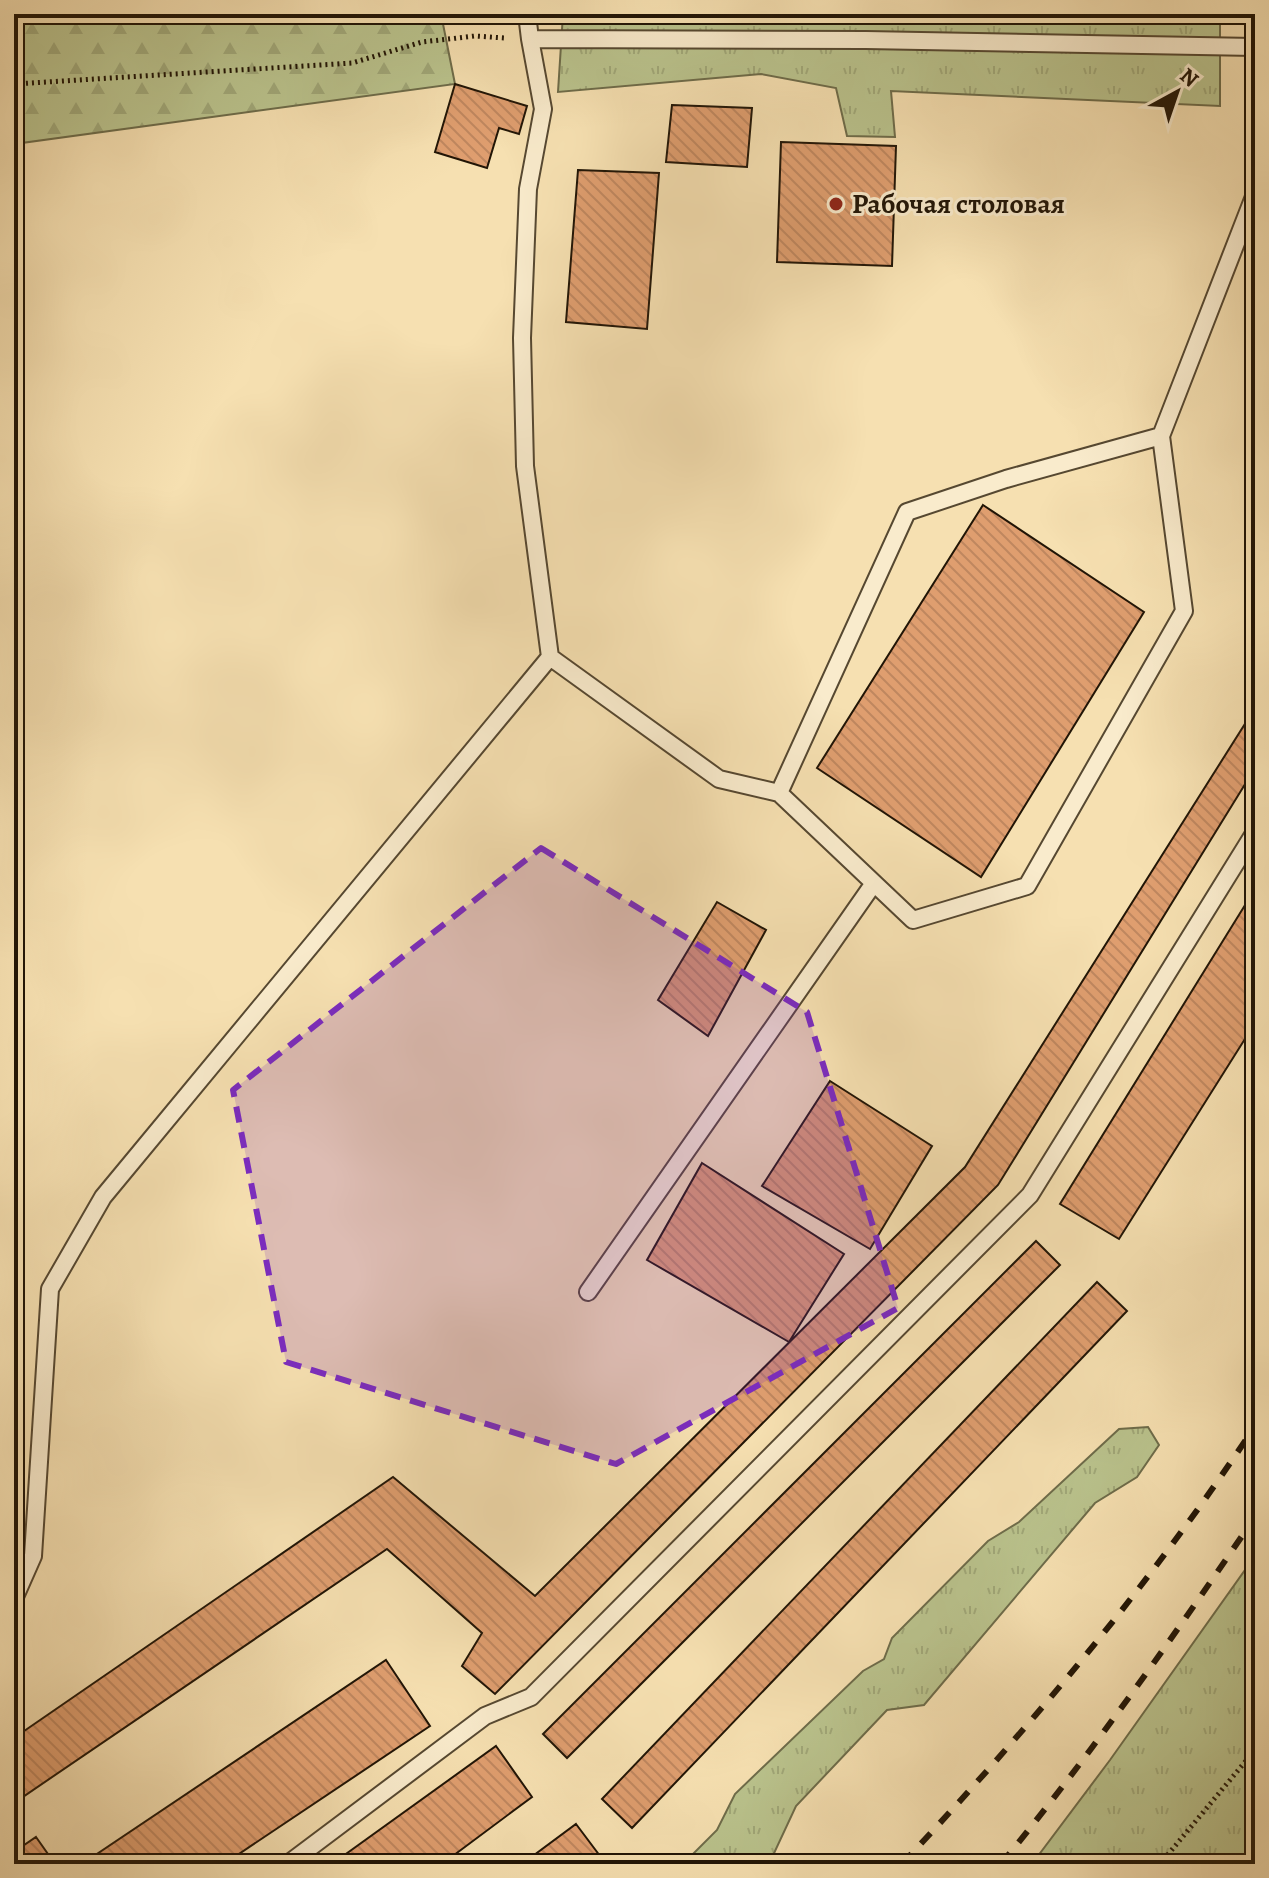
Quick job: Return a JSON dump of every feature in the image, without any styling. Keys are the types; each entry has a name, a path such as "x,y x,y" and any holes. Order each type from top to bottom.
{"lane":[{"path":"527,14 543,109 528,189 522,338 525,466 550,657 719,779 779,793 913,920 1027,886 1184,611 1161,436 1255,194"},
{"path":"530,39 866,40 1255,47"},
{"path":"779,793 907,512 1006,479 1161,436"},
{"path":"14,1599 33,1556 50,1289 103,1197 550,657"},
{"path":"288,1864 485,1716 531,1697 1030,1195 1255,832"},
{"path":"588,1292 874,883"}],"path":[{"path":"14,84 352,63 422,42 475,36 530,39"},
{"path":"1160,1864 1255,1750"}],"highlighted area":[{"path":"541,848 807,1012 898,1308 616,1464 286,1362 233,1090"}],"green space":[{"path":"14,14 441,14 455,84 14,144"},
{"path":"563,14 1220,14 1220,106 891,91 895,137 847,136 836,88 761,74 558,92"},
{"path":"1148,1427 1159,1445 1137,1477 1095,1503 924,1705 887,1710 796,1806 769,1864 683,1864 717,1830 735,1794 863,1671 884,1659 892,1638 988,1541 1019,1522 1119,1429"},
{"path":"1255,1556 1255,1864 1032,1864 1110,1760"}],"building":[{"path":"455,84 527,106 519,134 499,128 487,168 435,152"},
{"path":"672,105 752,108 747,167 666,162"},
{"name":"Рабочая столовая","path":"781,142 896,146 892,266 777,262"},
{"path":"578,170 659,173 647,329 566,322"},
{"path":"983,505 1144,612 981,877 817,768"},
{"path":"1255,708 1255,768 998,1185 495,1694 462,1666 482,1633 387,1549 14,1803 14,1738 393,1477 535,1596 965,1167"},
{"path":"1255,889 1255,1023 1119,1239 1060,1204"},
{"path":"717,902 766,930 708,1036 658,1000"},
{"path":"830,1081 932,1146 870,1249 762,1186"},
{"path":"702,1163 844,1254 789,1342 647,1260"},
{"path":"1036,1241 1060,1265 567,1758 543,1734"},
{"path":"1097,1282 1127,1311 632,1828 602,1799"},
{"path":"386,1660 430,1726 224,1864 82,1864"},
{"path":"496,1746 532,1797 442,1864 332,1864"},
{"path":"576,1824 606,1864 522,1864"},
{"path":"36,1837 55,1864 14,1864 14,1852"}],"railway":[{"path":"902,1864 997,1760 1088,1653 1174,1542 1255,1426"},
{"path":"1001,1864 1132,1694 1255,1517"}],"place":[{"name":"Рабочая столовая","path":"836,204"}]}
